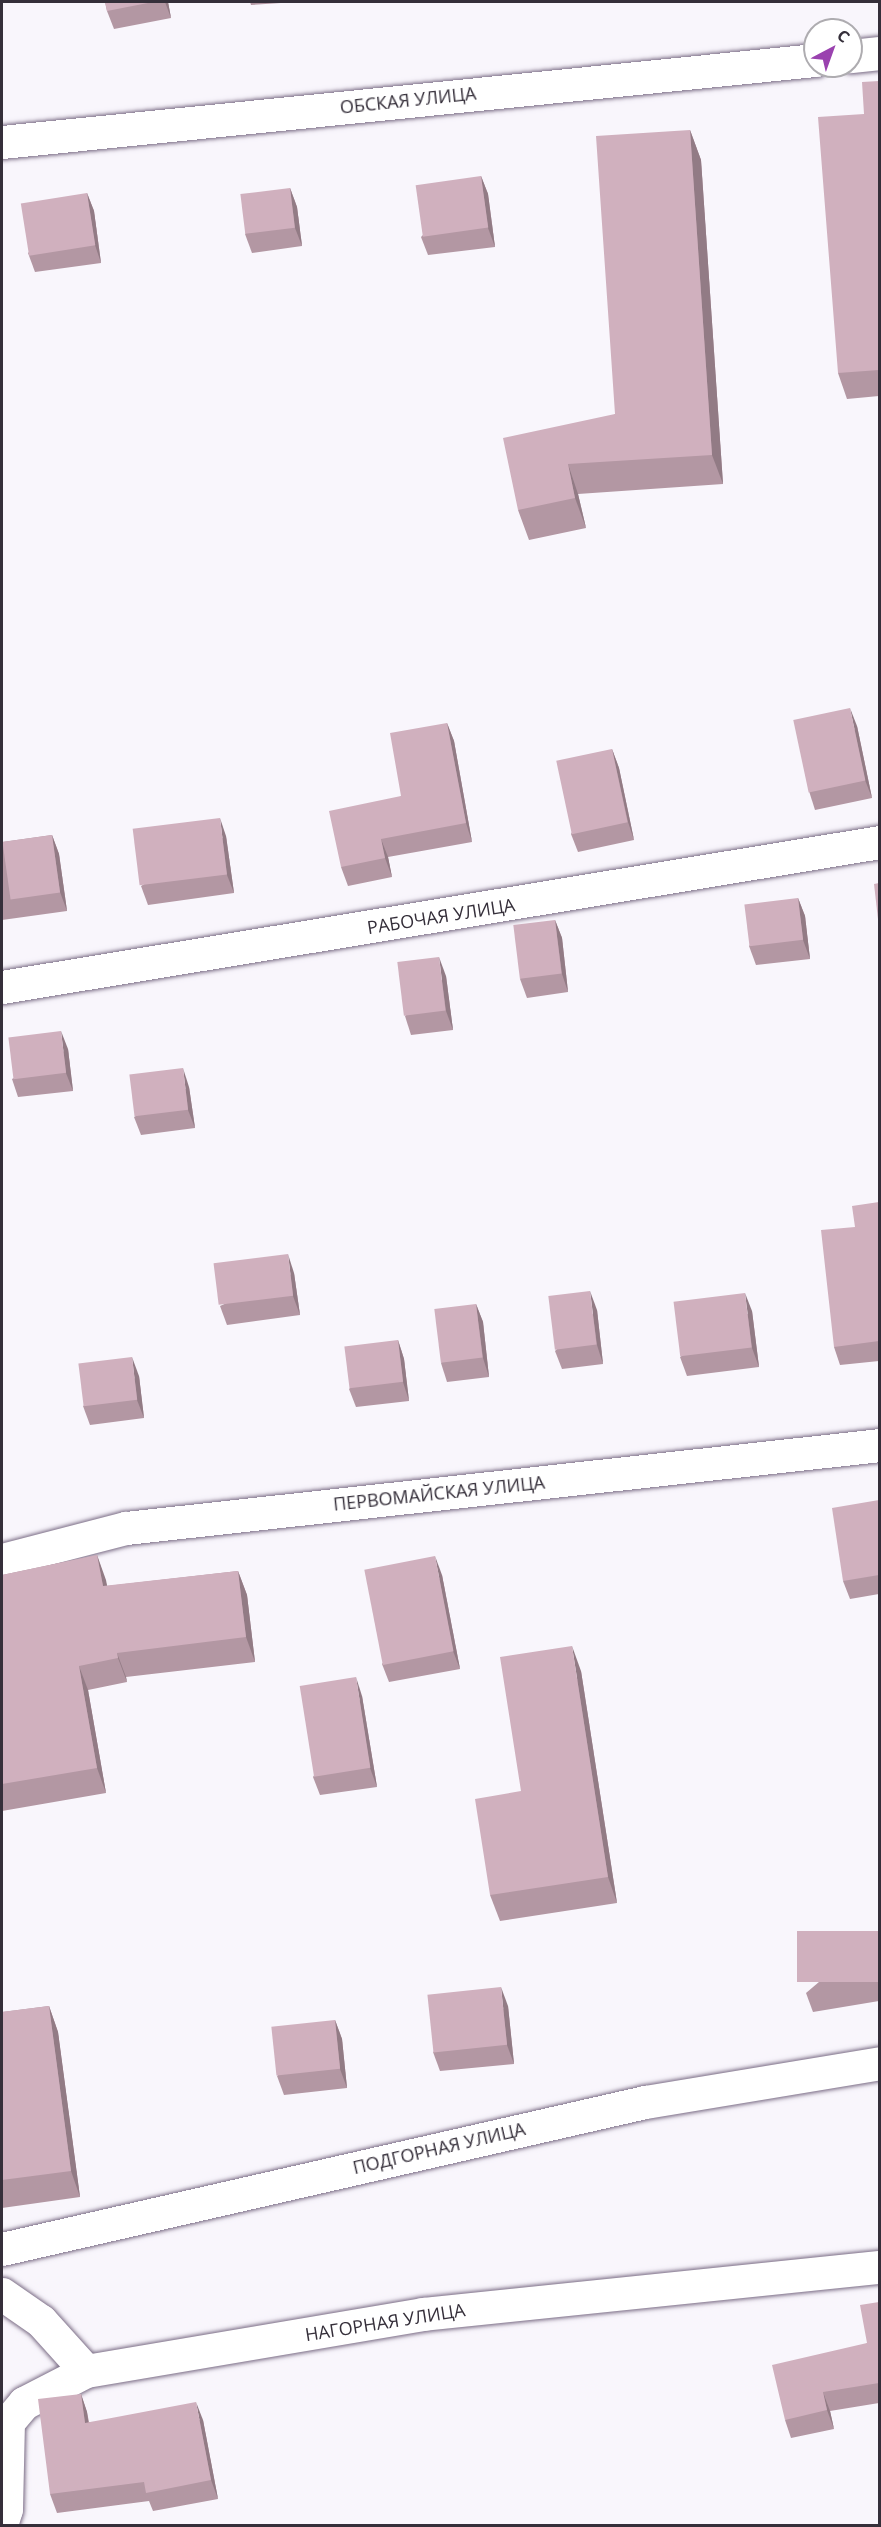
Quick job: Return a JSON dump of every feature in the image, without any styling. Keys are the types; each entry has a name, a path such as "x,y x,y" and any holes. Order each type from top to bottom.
{"street":[{"path":"863,55 879,53"},
{"name":"ОБСКАЯ УЛИЦА","path":"2,142 803,61"},
{"name":"РАБОЧАЯ УЛИЦА","path":"2,987 879,842"},
{"name":"ПЕРВОМАЙСКАЯ УЛИЦА","path":"2,1560 126,1528 879,1444"},
{"name":"ПОДГОРНАЯ УЛИЦА","path":"2,2249 645,2102 879,2062"},
{"name":"НАГОРНАЯ УЛИЦА","path":"2,2522 6,2509 8,2422 24,2403 86,2372 423,2314 879,2267"},
{"path":"2,2294 41,2321 86,2372"}],"building":[{"path":"105,2 153,2 107,11"},
{"path":"879,81 879,370 838,373 818,117 864,114 862,82"},
{"path":"690,130 712,455 568,464 575,498 518,510 503,438 615,414 596,136"},
{"path":"481,176 488,227 423,237 416,185"},
{"path":"290,188 295,228 245,234 240,194"},
{"path":"87,193 95,245 29,256 21,203"},
{"path":"850,708 865,780 809,792 793,720"},
{"path":"447,723 466,823 381,839 385,858 341,867 329,811 401,796 390,733"},
{"path":"612,749 628,822 572,834 556,761"},
{"path":"220,818 227,875 140,885 133,829"},
{"path":"52,835 60,892 11,899 2,842"},
{"path":"879,883 879,928 874,884"},
{"path":"798,898 803,940 750,946 744,905"},
{"path":"555,920 562,974 520,979 513,925"},
{"path":"439,957 446,1011 404,1016 397,962"},
{"path":"61,1031 66,1073 14,1079 8,1037"},
{"path":"183,1068 188,1110 135,1116 129,1075"},
{"path":"879,1202 879,1341 834,1347 821,1230 855,1227 852,1206"},
{"path":"288,1254 293,1296 219,1305 214,1263"},
{"path":"590,1291 597,1345 555,1350 548,1296"},
{"path":"745,1293 752,1348 680,1356 674,1302"},
{"path":"476,1304 483,1358 441,1363 434,1309"},
{"path":"398,1340 403,1382 350,1388 344,1347"},
{"path":"132,1357 137,1400 84,1406 78,1364"},
{"path":"879,1500 879,1575 843,1581 832,1508"},
{"path":"97,1555 103,1586 238,1571 246,1637 117,1653 118,1658 79,1666 97,1768 2,1784 2,1575"},
{"path":"435,1556 454,1651 383,1665 364,1570"},
{"path":"572,1646 608,1877 490,1895 475,1799 521,1791 500,1657"},
{"path":"356,1677 370,1768 314,1777 300,1686"},
{"path":"797,1931 879,1931 879,1982 797,1982"},
{"path":"501,1987 507,2045 433,2052 427,1995"},
{"path":"49,2006 71,2171 2,2180 2,2012"},
{"path":"335,2020 340,2069 276,2075 271,2027"},
{"path":"879,2302 879,2383 823,2392 827,2410 785,2420 772,2365 867,2343 860,2305"},
{"path":"81,2394 85,2423 196,2402 211,2480 146,2493 144,2482 50,2494 38,2399"}]}
